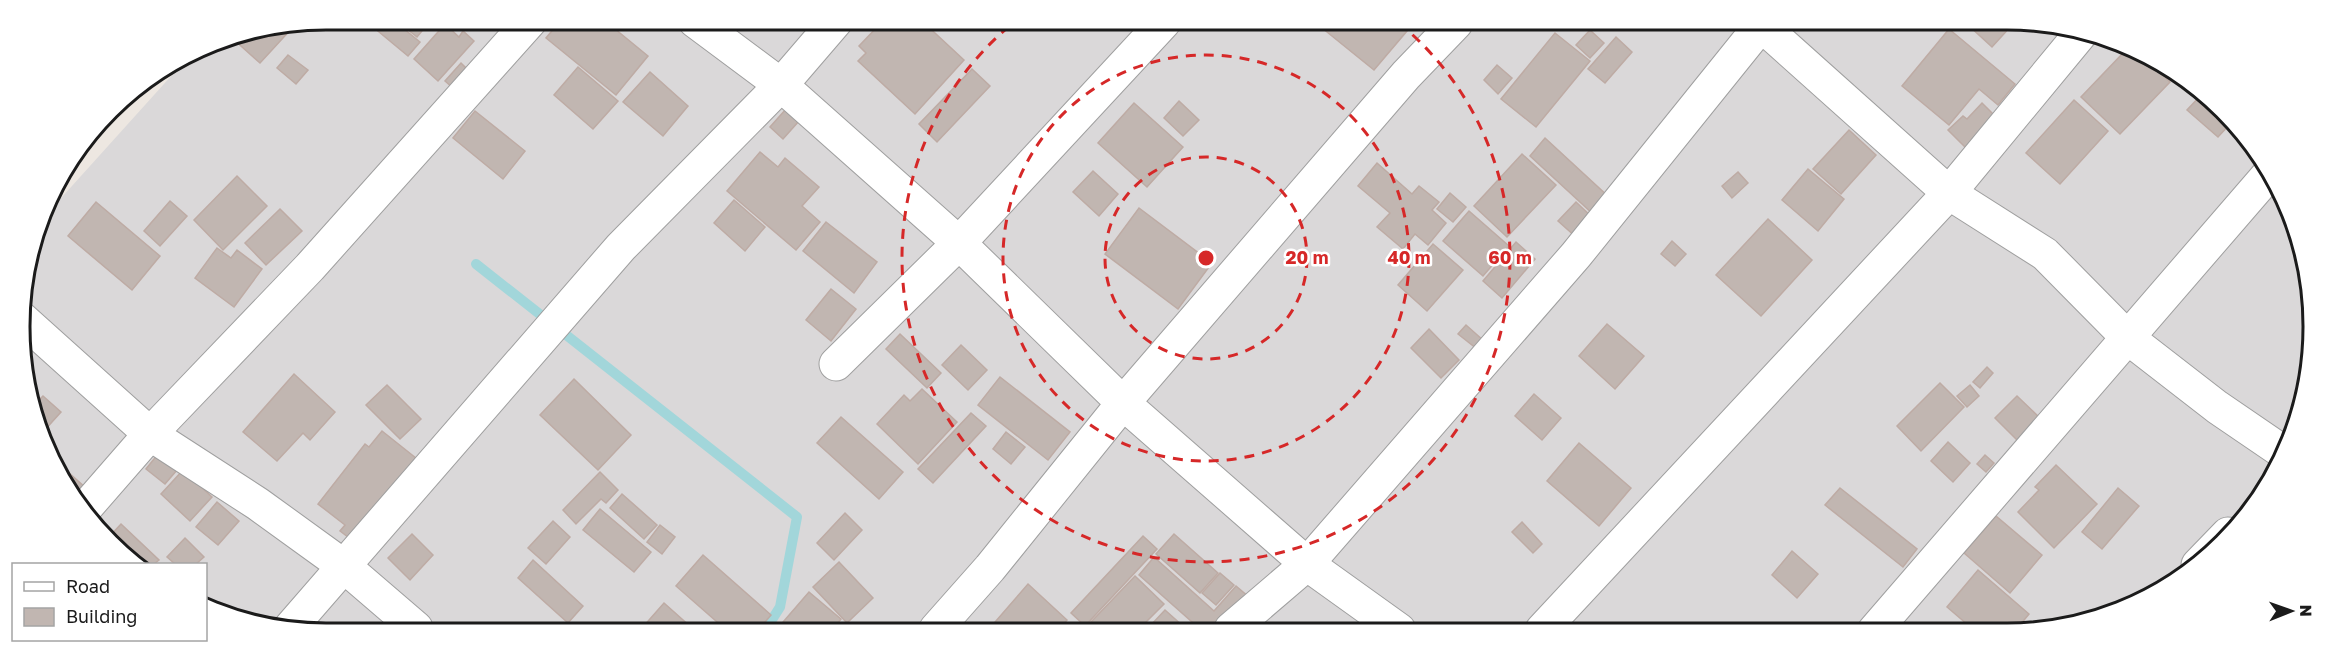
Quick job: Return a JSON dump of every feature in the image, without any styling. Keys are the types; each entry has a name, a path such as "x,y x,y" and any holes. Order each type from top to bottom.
{"street":[{"path":"89,504 150,434 310,267 522,30"},
{"path":"708,30 781,85 959,243 1123,403 1307,564 1389,623"},
{"path":"296,621 621,247 781,85 828,30"},
{"path":"836,364 959,243 1157,30"},
{"path":"941,623 990,568 1123,403 1406,75 1449,30"},
{"path":"1239,623 1307,564 1576,255 1757,30"},
{"path":"1767,30 1949,194 2045,254 2128,338 2217,407 2277,448"},
{"path":"1549,623 1949,194 2077,39"},
{"path":"1881,623 2264,180"},
{"path":"30,326 150,434 258,504 345,567 410,623"}],"shaded area":[{"path":"307,31 2026,31 2083,40 2138,61 2187,91 2229,131 2263,178 2287,231 2300,288 2302,346 2293,403 2272,458 2242,507 2216,536 2187,562 2138,592 2083,613 2045,620 2006,623 307,622 250,613 207,597 207,563 147,563 104,522 70,475 53,440 40,403 33,365 30,326 33,288 40,250 58,201 175,72 213,53 250,40"}],"building":[{"path":"377,30 405,30 420,42 408,56"},
{"path":"408,30 423,30 417,37"},
{"path":"440,30 451,30 459,37 463,31 474,41 438,81 414,59"},
{"path":"553,30 616,30 648,56 616,95 546,38"},
{"path":"874,30 932,30 964,60 915,114 858,61 866,53 859,46"},
{"path":"1324,30 1407,31 1374,70"},
{"path":"1590,30 1604,43 1590,58 1576,45"},
{"path":"1948,30 2015,84 1998,105 1979,89 1949,125 1902,86"},
{"path":"1973,30 2007,30 1992,47"},
{"path":"287,33 260,63 238,44"},
{"path":"1555,33 1590,61 1536,127 1501,99"},
{"path":"1616,37 1632,52 1605,83 1588,69"},
{"path":"2122,54 2155,70 2170,82 2120,134 2081,97"},
{"path":"288,55 308,70 296,84 277,68"},
{"path":"461,63 470,72 453,88 445,81"},
{"path":"1497,65 1512,78 1498,94 1484,80"},
{"path":"578,67 618,101 593,129 554,95"},
{"path":"972,69 990,86 937,142 919,124"},
{"path":"650,72 688,106 663,136 623,102"},
{"path":"2197,99 2226,128 2218,137 2187,110"},
{"path":"2074,100 2108,131 2060,184 2026,153"},
{"path":"1179,101 1199,120 1183,136 1164,118"},
{"path":"1134,103 1183,147 1147,187 1098,143"},
{"path":"1982,103 1999,120 1969,151 1948,130 1963,116 1967,119"},
{"path":"786,109 799,121 783,139 770,127"},
{"path":"475,111 525,151 503,179 453,138"},
{"path":"1849,130 1876,155 1841,194 1813,169"},
{"path":"1545,138 1610,198 1594,215 1530,156"},
{"path":"760,152 778,167 785,158 819,187 802,206 820,222 796,250 727,191"},
{"path":"1522,154 1556,185 1507,237 1474,206"},
{"path":"1377,163 1412,194 1419,186 1439,202 1432,210 1446,223 1428,245 1415,234 1403,249 1377,227 1390,213 1358,186"},
{"path":"1808,169 1844,199 1818,231 1782,200"},
{"path":"1093,171 1118,194 1099,216 1073,192"},
{"path":"1738,172 1748,183 1732,198 1722,186"},
{"path":"237,176 267,206 223,250 194,220"},
{"path":"1450,193 1466,207 1453,222 1437,209"},
{"path":"734,200 765,227 745,251 714,223"},
{"path":"170,201 187,216 160,246 144,231"},
{"path":"96,202 160,256 132,290 68,236"},
{"path":"1576,202 1594,219 1577,238 1558,221"},
{"path":"1139,208 1212,263 1178,309 1105,254"},
{"path":"280,209 302,231 266,265 245,243"},
{"path":"1469,211 1509,246 1483,276 1443,241"},
{"path":"1768,219 1812,260 1761,316 1716,275"},
{"path":"826,222 877,262 854,293 803,251"},
{"path":"1672,241 1686,254 1675,266 1661,254"},
{"path":"1516,242 1535,259 1502,298 1483,281"},
{"path":"1433,244 1463,270 1427,311 1398,285"},
{"path":"217,248 231,258 237,250 262,269 234,307 195,278"},
{"path":"831,289 856,309 831,341 806,320"},
{"path":"1607,324 1644,356 1615,389 1579,356"},
{"path":"1466,325 1484,341 1477,349 1458,334"},
{"path":"1429,329 1459,360 1441,378 1411,348"},
{"path":"900,334 941,373 927,388 886,349"},
{"path":"961,345 987,370 968,390 942,365"},
{"path":"1987,367 1993,373 1980,388 1973,382"},
{"path":"294,374 335,412 310,440 303,433 277,461 243,432"},
{"path":"1000,377 1070,432 1048,460 978,405"},
{"path":"574,379 631,435 598,470 540,415"},
{"path":"1940,383 1964,407 1921,451 1897,426"},
{"path":"387,385 421,419 400,439 366,405"},
{"path":"1970,385 1979,396 1967,407 1957,396"},
{"path":"922,389 957,422 918,464 877,424 904,395 910,401"},
{"path":"1534,394 1561,418 1542,440 1515,416"},
{"path":"43,396 61,412 48,427 40,403 39,400"},
{"path":"2017,396 2042,420 2020,443 1995,418"},
{"path":"971,413 986,426 933,483 918,469"},
{"path":"841,417 903,472 879,499 817,443"},
{"path":"382,431 421,462 357,544 340,531 345,525 318,504 365,444 369,447"},
{"path":"1006,432 1025,447 1011,464 993,449"},
{"path":"1948,442 1970,463 1953,482 1931,461"},
{"path":"1579,443 1631,488 1599,526 1547,481"},
{"path":"158,454 177,470 165,484 146,469"},
{"path":"1985,455 1994,463 1986,472 1977,464"},
{"path":"2056,465 2097,504 2054,548 2018,512 2039,490 2035,487"},
{"path":"183,470 212,497 190,521 161,494"},
{"path":"600,472 618,490 606,503 601,499 576,524 563,510"},
{"path":"69,473 86,488 81,493"},
{"path":"1840,488 1917,549 1903,567 1825,505"},
{"path":"2118,488 2139,506 2102,549 2082,532"},
{"path":"622,494 657,525 644,539 610,508"},
{"path":"217,502 239,521 218,545 196,527"},
{"path":"600,509 651,552 634,572 583,530"},
{"path":"845,513 862,530 834,560 817,543"},
{"path":"1996,516 2042,555 2010,593 1964,553"},
{"path":"553,521 570,537 546,564 528,548"},
{"path":"1522,522 1542,544 1533,553 1512,532"},
{"path":"121,524 159,560 155,563 147,563 113,532"},
{"path":"660,525 675,537 662,554 647,542"},
{"path":"412,534 433,555 410,580 388,558"},
{"path":"1174,534 1218,573 1200,593 1156,554"},
{"path":"1143,536 1157,549 1088,623 1082,623 1071,613"},
{"path":"185,538 204,557 197,563 174,563 167,557"},
{"path":"1792,551 1818,574 1797,598 1772,575"},
{"path":"703,555 771,615 764,623 718,623 676,586"},
{"path":"1154,557 1214,611 1236,586 1249,597 1226,623 1193,623 1139,575"},
{"path":"533,560 583,606 568,623 518,578"},
{"path":"839,562 873,598 847,623 813,587"},
{"path":"1978,570 2029,614 2022,622 1966,623 1947,607"},
{"path":"1220,573 1234,585 1216,605 1202,593"},
{"path":"1135,576 1164,604 1145,623 1091,622"},
{"path":"1028,584 1067,620 1064,623 994,623"},
{"path":"809,592 841,619 838,623 782,623"},
{"path":"664,603 686,623 646,623"},
{"path":"1165,610 1180,623 1153,623"}],"waterway":[{"path":"476,264 797,517 780,607 770,623"}]}
